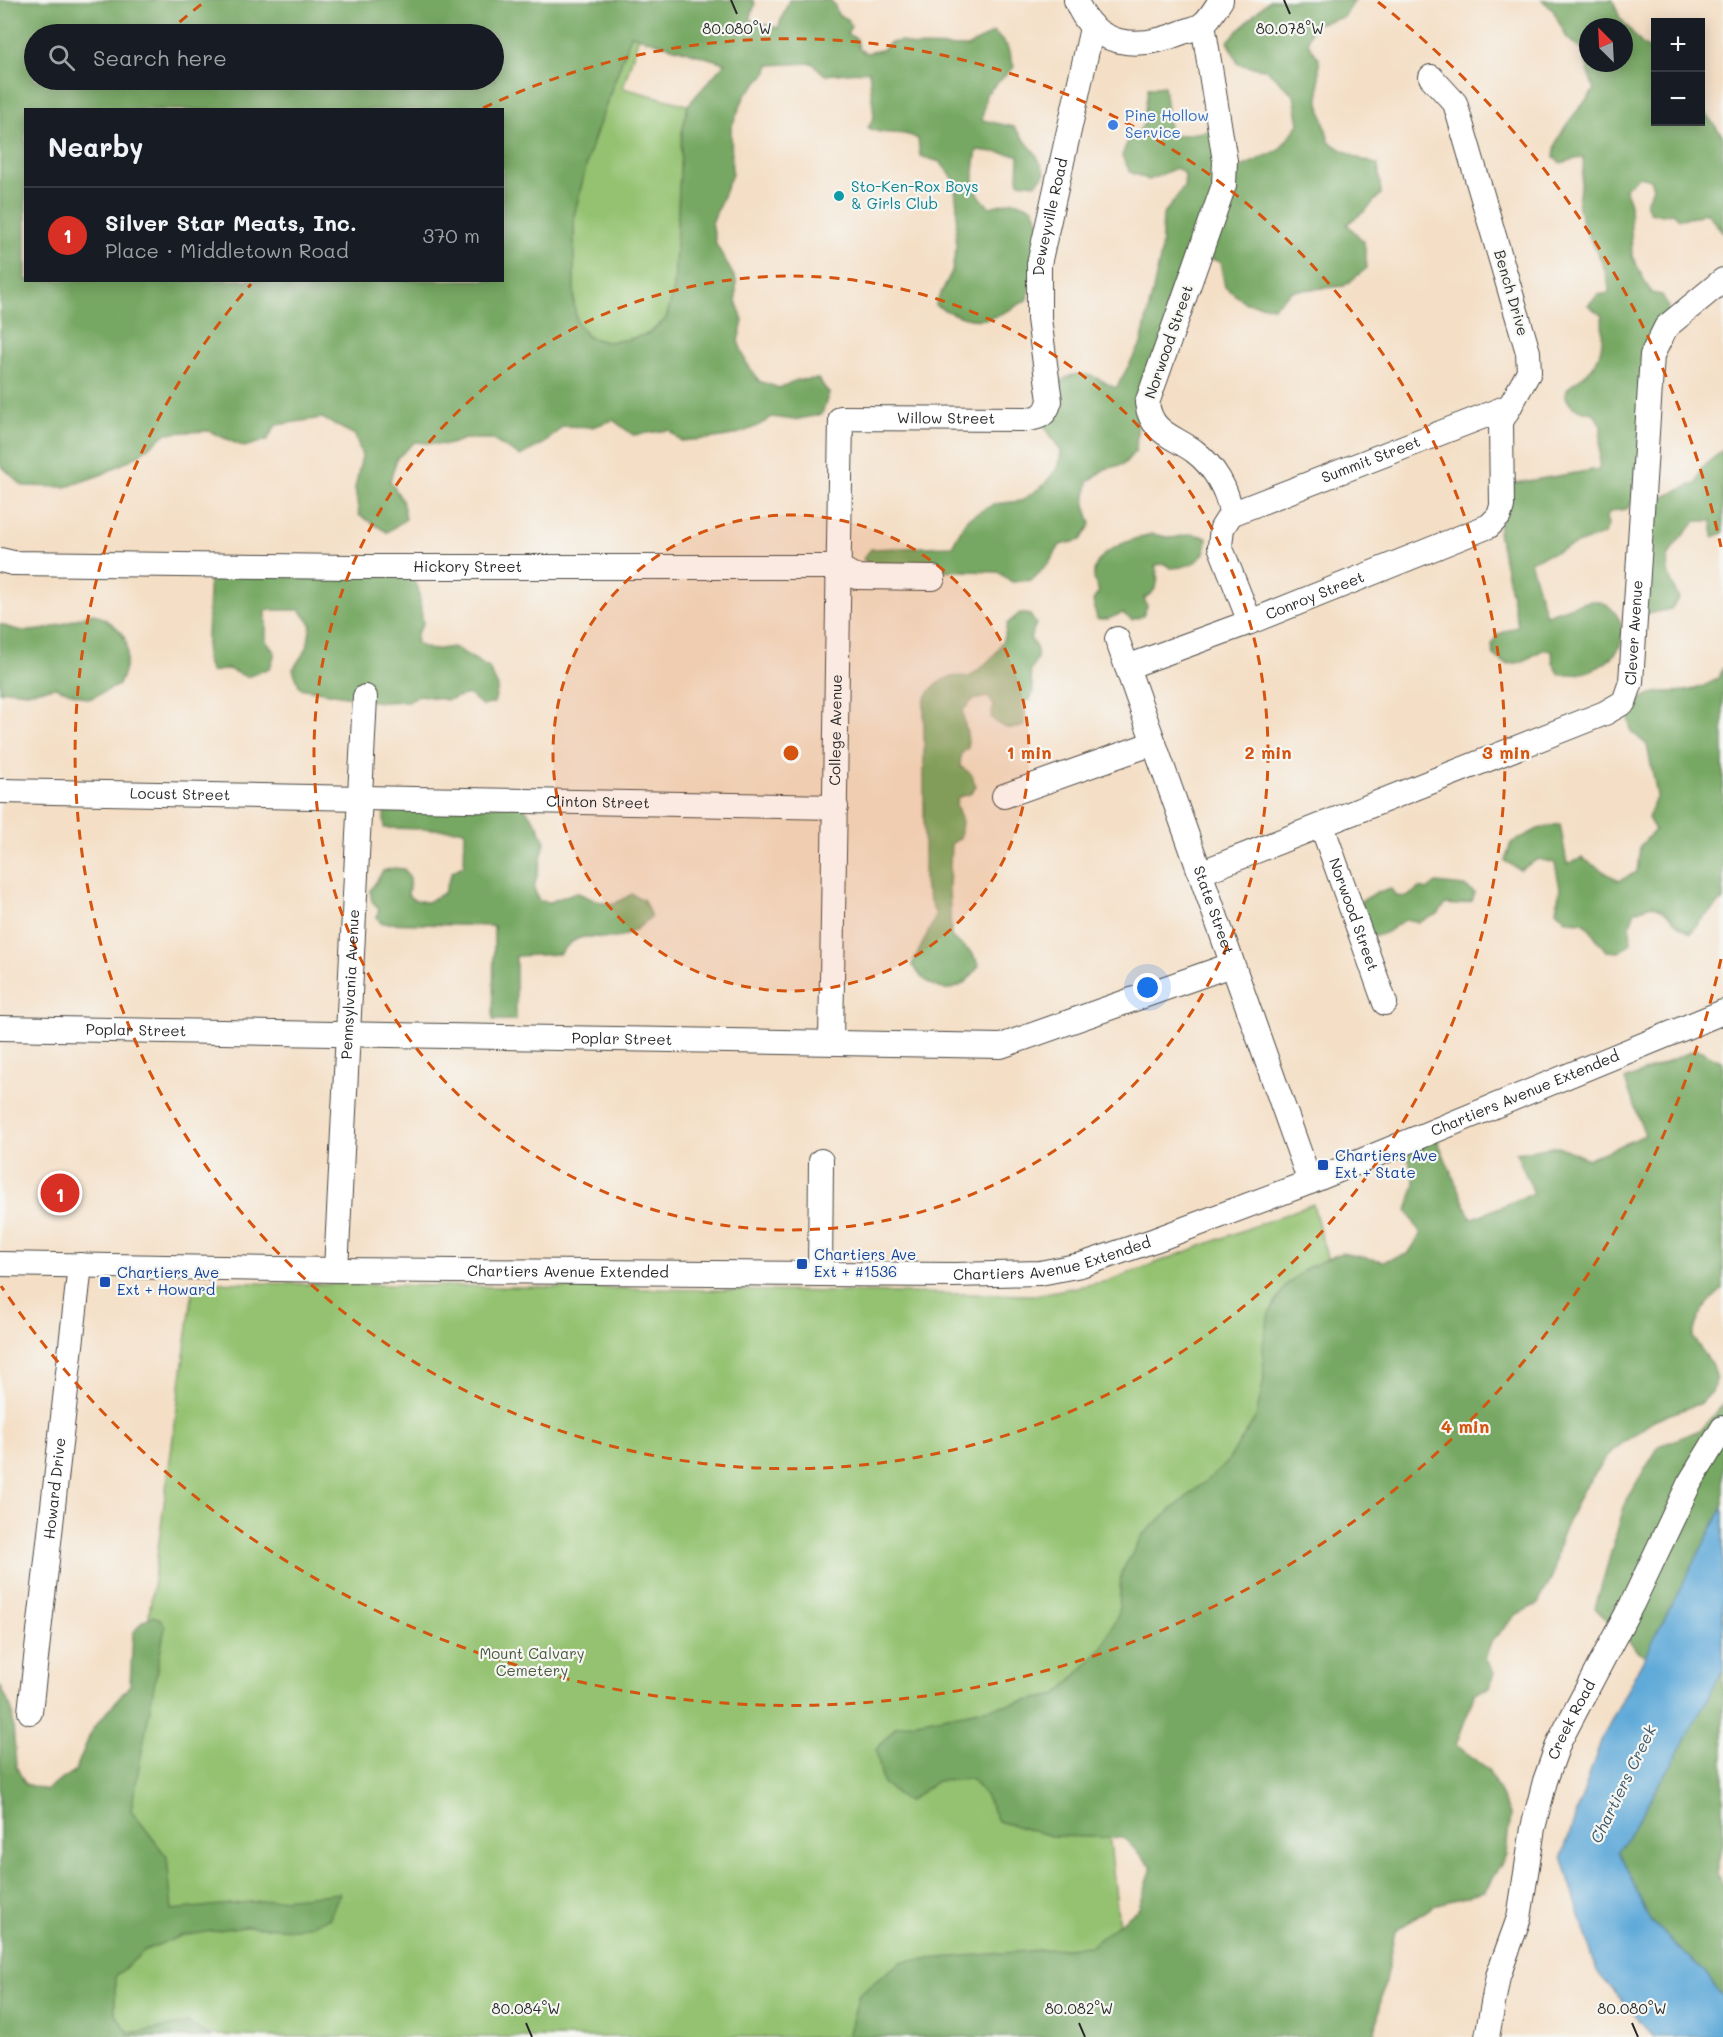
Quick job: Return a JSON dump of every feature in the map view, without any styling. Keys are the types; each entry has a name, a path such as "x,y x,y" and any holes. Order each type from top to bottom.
{"street":[{"path":"1076,0 1092,28 1107,37 1140,43 1170,38 1203,24 1221,0"},
{"name":"Norwood Street","path":"1203,24 1225,161 1224,184 1148,404 1149,418 1159,430 1195,452 1215,472 1229,498 1231,514"},
{"name":"Deweyville Road","path":"1047,411 1050,401 1039,319 1039,264 1092,28"},
{"name":"Bench Drive","path":"1431,77 1455,103 1528,352 1529,372 1501,422 1502,506 1499,516"},
{"name":"Clever Avenue","path":"1200,873 1605,713 1624,702 1631,682 1652,355 1665,327 1723,280"},
{"name":"Summit Street","path":"1231,514 1510,406"},
{"name":"Willow Street","path":"841,418 1029,419 1041,417 1047,411"},
{"name":"College Avenue","path":"831,1042 841,418"},
{"path":"1231,514 1222,528 1220,546 1250,622"},
{"name":"Conroy Street","path":"1127,667 1250,622 1490,526 1499,516"},
{"name":"Hickory Street","path":"0,560 13,563 354,567 838,567 856,578 933,578"},
{"name":"State Street","path":"1117,639 1310,1182"},
{"name":"Pennsylvania Avenue","path":"336,1270 365,697"},
{"path":"1004,796 1154,743"},
{"name":"Locust Street","path":"0,790 361,798"},
{"name":"Clinton Street","path":"361,798 836,807"},
{"name":"Norwood Street","path":"1322,826 1385,1003"},
{"name":"Poplar Street","path":"0,1028 1002,1046 1231,964"},
{"name":"Chartiers Avenue Extended","path":"0,1264 336,1270 820,1274 1040,1273 1081,1265 1310,1182 1723,1012"},
{"path":"820,1274 821,1161"},
{"name":"Howard Drive","path":"30,1712 80,1265"},
{"name":"Creek Road","path":"1487,2037 1498,1976 1519,1918 1533,1828 1545,1781 1559,1742 1632,1604 1689,1484 1723,1428"}],"green space":[{"path":"0,0 753,0 755,4 750,20 778,28 789,0 830,0 838,15 848,19 851,27 847,34 857,39 859,49 866,53 882,50 890,43 901,41 913,46 967,47 994,32 1007,46 1014,67 986,94 982,120 1014,127 1036,154 1045,173 1036,184 1018,182 1019,155 977,150 974,181 979,195 990,207 1014,201 1032,207 1041,224 1028,299 1003,313 982,319 961,317 935,305 952,271 956,247 957,206 954,179 940,162 920,156 918,139 906,134 874,131 868,128 874,117 869,71 825,75 812,63 768,65 768,71 745,95 731,128 732,174 712,223 716,244 736,280 736,300 743,321 738,341 746,362 759,381 779,388 797,380 818,379 829,393 822,414 794,420 772,417 740,433 717,438 681,441 669,430 633,435 613,420 592,427 563,426 545,443 520,456 491,439 465,439 447,445 415,442 397,458 390,481 402,500 406,519 387,532 359,515 355,488 362,456 355,435 322,418 276,425 267,440 244,447 209,431 167,433 137,456 103,474 66,487 23,486 0,465","holes":["631,35 725,63 688,105 682,133 674,289 666,319 648,334 606,342 588,337 577,323 574,305 574,216 590,150"]},
{"path":"1269,0 1355,0 1344,17 1312,25 1308,43 1319,59 1319,103 1329,142 1355,157 1378,165 1381,194 1365,211 1347,224 1364,242 1367,268 1344,286 1292,291 1273,307 1246,303 1225,287 1220,262 1191,252 1138,419 1136,450 1124,464 1105,469 1088,482 1085,505 1091,524 1081,540 1060,545 1049,563 1032,580 1012,582 998,572 873,568 863,559 871,549 952,546 967,519 994,504 1021,501 1044,485 1059,466 1061,451 1037,415 1052,391 1064,379 1081,374 1098,378 1116,388 1141,344 1161,254 1163,215 1184,187 1185,174 1176,168 1149,180 1130,172 1122,156 1127,143 1143,126 1148,88 1164,86 1170,137 1215,130 1235,170 1279,150 1299,124 1294,95 1267,70 1238,64 1228,41"},
{"path":"1542,0 1613,0 1620,18 1579,18 1579,48 1567,38 1553,10"},
{"path":"1633,33 1651,50 1651,126 1705,126 1705,113 1723,136 1723,232 1706,212 1695,217 1679,219 1673,213 1662,215 1650,212 1646,203 1653,187 1650,179 1639,176 1625,188 1630,204 1632,256 1651,293 1662,295 1668,307 1637,495 1627,509 1611,511 1606,517 1608,525 1605,534 1530,561 1546,615 1595,601 1610,607 1622,627 1621,643 1617,651 1606,662 1584,673 1560,675 1553,663 1552,651 1544,649 1522,662 1507,664 1494,656 1492,645 1497,635 1518,626 1498,532 1510,484 1599,469 1601,426 1594,413 1572,406 1565,393 1572,384 1592,368 1599,355 1602,316 1588,305 1598,295 1609,293 1608,281 1579,209 1583,157 1561,163 1554,158 1555,148 1563,130 1594,90 1589,72 1633,72"},
{"path":"631,35 639,36 623,88 688,105 682,133 674,289 666,319 648,334 606,342 588,337 577,323 574,304 574,216 590,150"},
{"path":"1723,450 1723,533 1713,537 1712,521 1696,521 1678,541 1667,564 1668,573 1679,598 1671,609 1643,615 1643,566 1649,558 1653,544 1651,504 1697,482 1701,468"},
{"path":"1152,534 1172,538 1192,534 1207,537 1207,545 1202,557 1192,564 1171,568 1166,564 1155,565 1158,575 1157,584 1153,592 1144,598 1147,606 1143,616 1132,620 1122,613 1108,619 1097,619 1093,601 1099,591 1094,579 1095,568 1100,559 1119,545"},
{"path":"210,570 409,575 418,587 423,624 416,635 417,644 431,650 454,647 489,668 498,687 494,703 483,706 468,694 447,700 420,695 407,701 381,702 300,688 293,669 307,648 311,624 300,610 266,610 266,641 275,653 270,668 247,677 228,669 211,672 206,659"},
{"path":"92,613 115,626 126,641 127,660 119,685 89,699 55,687 28,692 6,690 0,692 0,624 12,629 35,631 57,626"},
{"path":"1020,613 1030,615 1036,624 1030,638 1038,654 1030,671 1033,692 1030,700 1021,702 1025,712 1024,726 1010,729 999,724 991,717 994,705 988,697 973,700 963,710 968,748 961,754 960,766 971,774 976,786 970,794 958,797 956,804 962,822 960,838 951,844 949,887 951,937 972,953 979,965 963,984 946,989 929,982 912,965 936,916 924,884 924,701 932,688 942,680 961,676 969,677 983,666 999,648 1007,624"},
{"path":"1723,667 1723,900 1700,921 1691,933 1684,930 1665,912 1652,905 1635,911 1630,925 1631,943 1619,952 1606,951 1584,922 1567,921 1556,910 1560,888 1555,863 1538,859 1520,870 1505,861 1511,843 1538,829 1560,824 1567,864 1582,858 1619,881 1637,872 1640,846 1655,830 1648,818 1657,795 1647,745 1631,731 1628,709 1648,695 1687,691 1703,686 1719,678"},
{"path":"522,805 537,824 545,842 534,888 539,901 550,902 576,892 596,901 614,904 632,894 644,900 651,917 624,936 579,938 559,954 516,956 516,1020 493,1020 494,926 381,923 377,917 379,909 372,901 370,891 383,871 394,868 404,869 410,878 408,895 414,900 427,902 444,893 452,872 464,865 465,830 384,828 384,814 389,806"},
{"path":"1436,883 1464,886 1475,893 1472,901 1457,905 1446,904 1438,914 1419,922 1405,920 1384,934 1368,938 1360,902 1377,892 1391,889 1396,896 1407,897 1419,888 1427,890"},
{"path":"1697,1049 1723,1062 1723,1289 1703,1310 1696,1323 1693,1338 1711,1363 1717,1378 1712,1392 1699,1404 1656,1419 1612,1451 1582,1491 1561,1537 1553,1575 1538,1604 1517,1614 1491,1642 1485,1658 1494,1673 1489,1688 1475,1693 1456,1745 1488,1769 1510,1814 1506,1855 1484,1892 1437,1904 1395,1931 1374,2037 848,2037 859,1994 902,1961 1090,1946 1139,1908 1152,1867 1124,1838 1051,1836 998,1821 985,1795 971,1779 937,1781 907,1802 883,1783 876,1750 896,1726 1057,1695 1102,1648 1119,1612 1121,1573 1144,1533 1226,1464 1256,1417 1264,1379 1263,1345 1269,1314 1286,1285 1307,1268 1341,1253 1383,1261 1408,1254 1421,1234 1407,1211 1415,1183 1406,1149 1436,1137 1471,1219 1534,1193 1516,1153 1558,1146 1588,1159 1645,1135 1625,1080"},
{"name":"Mount Calvary Cemetery","path":"1313,1204 1412,1583 1091,1666 1131,2037 276,2037 93,2030 194,1282 1035,1295 1108,1281"},
{"path":"1723,1405 1723,1843 1717,1874 1723,1887 1723,2037 1609,1867 1678,1682 1636,1649 1595,1608 1626,1500 1659,1446 1700,1430"},
{"path":"152,1616 161,1619 165,1627 131,1810 167,1857 172,1910 340,1893 329,1919 296,1929 245,1926 181,1936 145,1950 115,1977 115,2014 130,2034 188,2023 211,2037 0,2037 0,1685 12,1710 16,1766 25,1784 46,1790 75,1771 92,1730 130,1685 133,1633 142,1622"}],"water":[{"name":"Chartiers Creek","path":"1723,1507 1723,1670 1670,1767 1619,1851 1650,1921 1705,1972 1723,1997 1723,2037 1654,2037 1597,1972 1562,1856 1602,1738"}],"place":[{"name":"Pine Hollow Service","path":"1113,125"},
{"name":"Sto-Ken-Rox Boys & Girls Club","path":"839,196"},
{"name":"Chartiers Ave Ext + State","path":"1323,1165"},
{"name":"Silver Star Meats, Inc.","path":"60,1193"},
{"name":"Chartiers Ave Ext + #1536","path":"802,1264"},
{"name":"Chartiers Ave Ext + Howard","path":"105,1282"}]}
